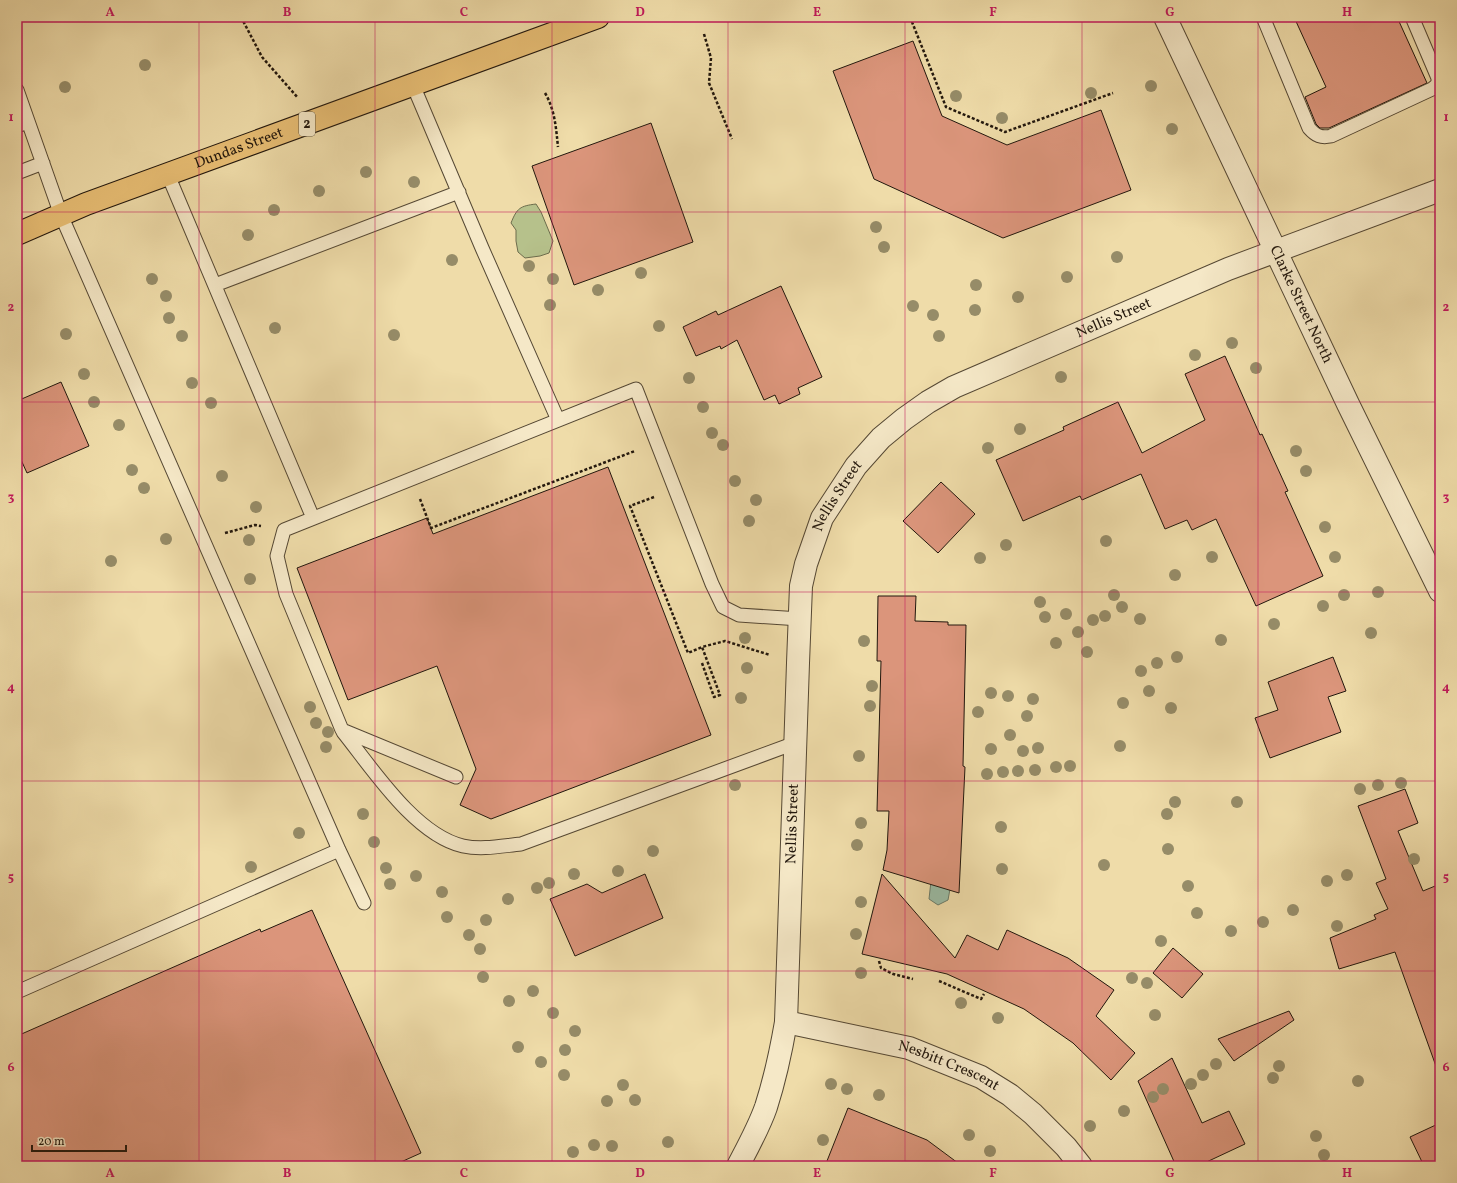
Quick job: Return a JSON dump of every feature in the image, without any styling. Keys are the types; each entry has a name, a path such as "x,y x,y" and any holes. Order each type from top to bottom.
{"main road":[{"name":"Dundas Street","path":"17,234 86,204 413,85 563,23 598,17"}],"street":[{"name":"Clarke Street North","path":"1166,17 1348,404 1440,591"},
{"name":"Nellis Street","path":"738,1166 766,1108 778,1065 786,1022 795,743 802,586 806,564 822,518 856,466 881,438 904,419 928,402 954,387 1228,269 1440,190"},
{"name":"Nesbitt Crescent","path":"786,1022 909,1048 981,1076 1010,1095 1033,1114 1066,1147 1081,1166"}],"lane":[{"path":"1264,17 1309,128 1315,135 1324,138 1425,92 1438,84 1438,78 1412,17"},
{"path":"413,85 482,248 558,420"},
{"path":"17,90 23,124 43,163 61,215 339,850 364,903"},
{"path":"17,173 43,163"},
{"path":"168,174 313,518"},
{"path":"215,285 459,192"},
{"path":"795,743 521,844 487,848 463,846 428,829 401,806 342,730 286,594 276,556 284,530 636,389 712,584 723,607 739,615 800,619"},
{"path":"342,730 456,777"},
{"path":"17,992 339,850"}],"path":[{"path":"241,17 262,56 317,120"},
{"path":"910,17 946,107 1005,132 1113,93"},
{"path":"704,34 710,58 709,83 732,139"},
{"path":"545,93 550,101 553,112 558,147"},
{"path":"412,478 431,528 657,442"},
{"path":"675,489 630,506 688,653 725,641 798,663"},
{"path":"221,534 255,525"},
{"path":"702,648 720,695 714,697 702,663"},
{"path":"879,961 881,968 893,974 913,979"},
{"path":"939,981 981,999 984,994"},
{"path":"970,1162 975,1166"}],"shaded area":[{"path":"536,204 541,212 553,241 549,253 525,258 518,252 516,230 511,223 517,211 523,207"},
{"path":"931,881 950,889 948,900 938,905 929,899"}],"building":[{"path":"1294,17 1397,17 1427,83 1329,128 1320,128 1316,124 1305,97 1326,87"},
{"path":"913,41 942,116 1007,145 1101,110 1131,190 1003,238 874,179 833,71"},
{"path":"651,123 693,242 574,285 532,166"},
{"path":"781,286 822,377 798,388 800,394 779,404 775,395 764,400 737,340 721,349 720,346 696,356 683,327 716,311 718,315"},
{"path":"1225,356 1260,435 1262,434 1288,491 1285,492 1323,576 1256,606 1216,519 1192,530 1187,520 1165,529 1141,474 1082,500 1080,496 1023,521 996,460 1064,430 1063,427 1118,402 1142,453 1205,420 1185,374"},
{"path":"61,382 89,446 27,473 17,451 17,401"},
{"path":"608,467 711,735 491,819 460,805 476,769 437,666 348,700 297,568 427,518 433,534"},
{"path":"941,482 975,514 938,553 903,521"},
{"path":"878,596 916,596 915,621 948,622 948,625 966,625 963,766 965,767 959,893 883,870 887,850 889,811 877,811 881,661 877,661"},
{"path":"1333,657 1346,691 1328,697 1341,732 1270,758 1255,718 1278,710 1268,682"},
{"path":"1405,789 1418,823 1398,831 1423,891 1440,884 1440,1068 1437,1069 1395,952 1339,969 1330,938 1376,919 1374,915 1388,909 1376,883 1386,879 1358,806"},
{"path":"645,874 663,918 575,956 550,899 587,884 602,893"},
{"path":"882,874 955,958 967,935 998,950 1007,930 1068,958 1114,990 1096,1016 1135,1053 1111,1080 1073,1043 1024,1009 947,974 862,954"},
{"path":"312,910 421,1153 392,1166 17,1166 17,1036 260,929 261,932"},
{"path":"1173,948 1203,974 1182,998 1153,973"},
{"path":"1289,1011 1294,1020 1234,1061 1218,1039"},
{"path":"1172,1058 1202,1123 1229,1111 1245,1144 1198,1166 1176,1166 1138,1081"},
{"path":"848,1108 927,1140 962,1166 825,1166"},
{"path":"1440,1123 1440,1166 1424,1166 1410,1137"}]}
